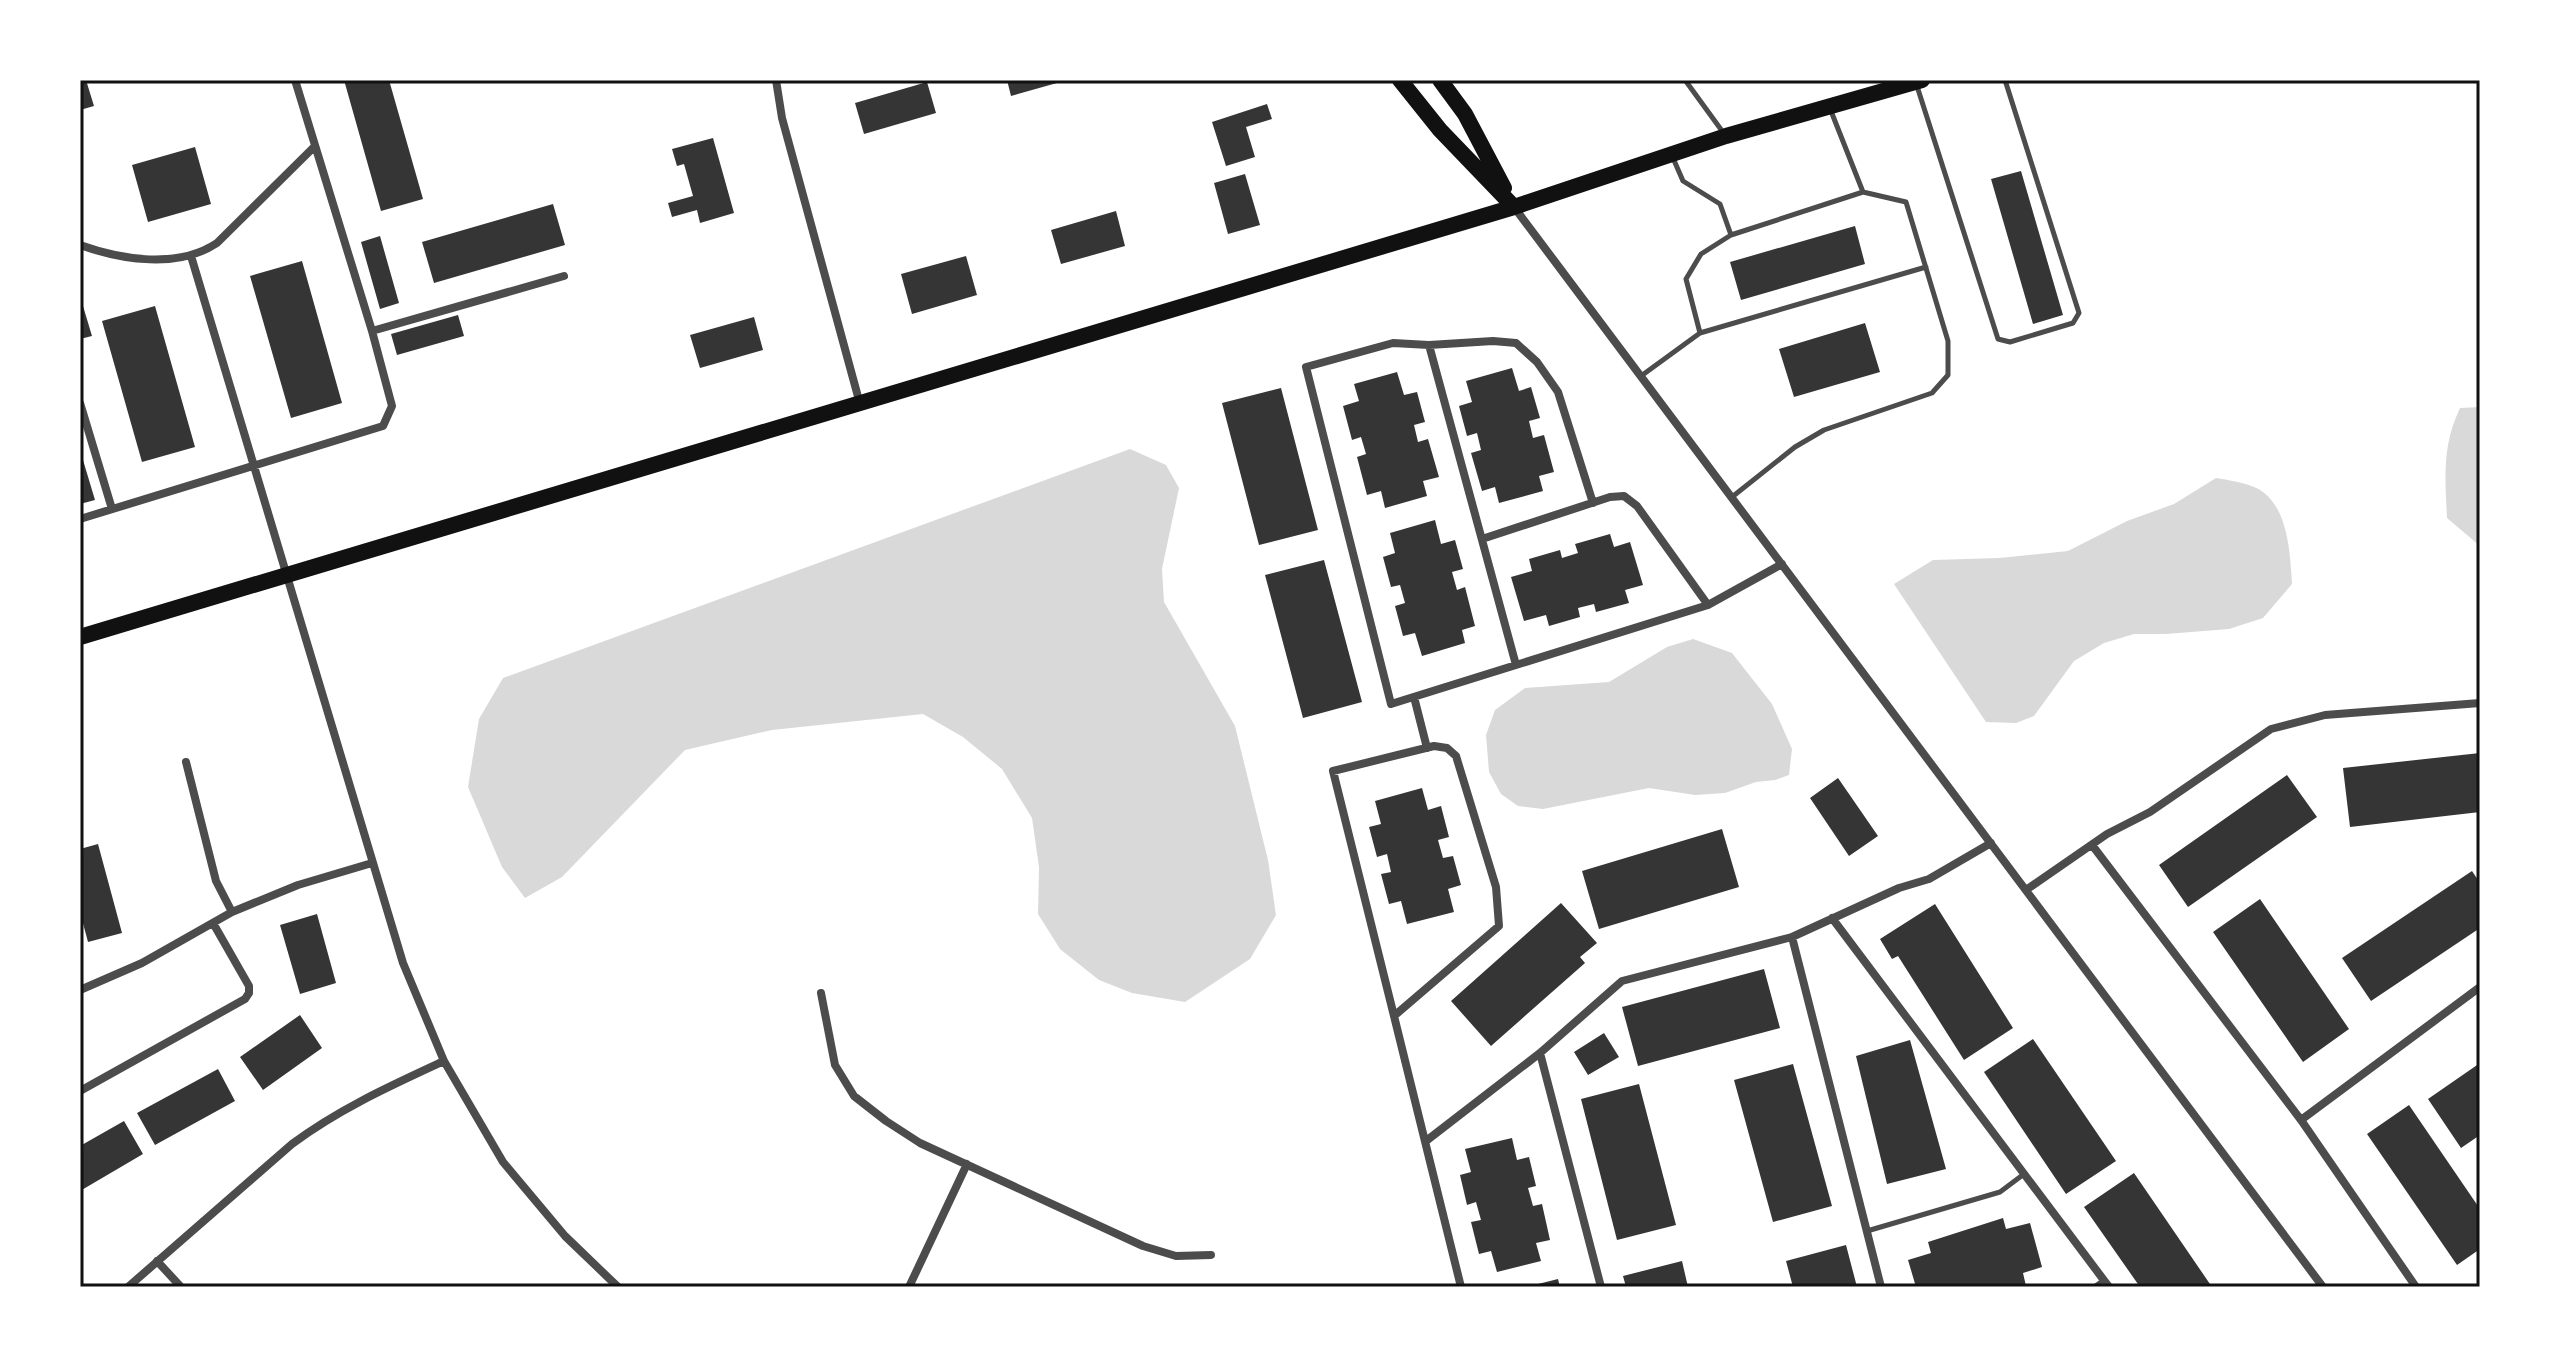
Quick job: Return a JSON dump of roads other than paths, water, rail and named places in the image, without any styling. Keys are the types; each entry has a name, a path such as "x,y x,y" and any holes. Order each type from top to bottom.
{"main road":[{"path":"1400,80 1440,130 1514,207"},
{"path":"1440,80 1465,114 1514,207"},
{"path":"80,637 1514,207 1726,136 1895,84 1919,81"}],"street":[{"path":"80,519 383,426 392,406 295,80"},
{"path":"776,80 782,118 860,404"},
{"path":"80,245 102,253 133,258 191,256 205,251 217,243 315,146"},
{"path":"1514,207 2323,1287"},
{"path":"191,256 403,963 444,1061 503,1162 565,1236 618,1287"},
{"path":"372,331 564,276"},
{"path":"1593,503 1558,392 1537,362 1516,343 1393,343 1306,367 1391,704 1708,605 1782,564"},
{"path":"1429,345 1516,665"},
{"path":"80,403 112,509"},
{"path":"1482,539 1610,497 1624,496 1637,506 1708,605"},
{"path":"1414,697 1427,748"},
{"path":"2026,890 2107,834 2150,812 2271,729 2325,715 2480,703"},
{"path":"1394,1016 1499,926 1496,887 1456,756 1447,748 1434,746 1333,771 1461,1287"},
{"path":"186,762 216,881 232,912"},
{"path":"1426,1141 1540,1053 1622,981 1792,937 1899,888 1929,879 1991,843"},
{"path":"2092,845 2301,1120 2416,1287"},
{"path":"80,990 142,963 232,912 298,885 372,863"},
{"path":"1832,918 2106,1284"},
{"path":"80,1091 245,999 249,986 213,923"},
{"path":"1792,937 1881,1287"},
{"path":"2301,1120 2480,987"},
{"path":"821,993 835,1065 854,1096 886,1121 920,1143 1143,1246 1176,1256 1211,1255"},
{"path":"1540,1053 1601,1287"},
{"path":"128,1287 321,1122 359,1100 444,1061"},
{"path":"909,1287 967,1164"},
{"path":"157,1261 181,1287"}],"lane":[{"path":"1685,80 1726,136"},
{"path":"1919,81 1998,339 2010,342 2073,323 2079,313 2005,80"},
{"path":"1830,106 1863,192"},
{"path":"1672,154 1683,181 1720,204 1731,235"},
{"path":"1700,333 1686,279 1701,254 1731,235 1863,192 1906,202 1948,341 1948,375 1932,393 1824,430 1795,447 1732,497"},
{"path":"1641,376 1700,333 1926,267"},
{"path":"1866,1231 2000,1192 2024,1174"},
{"path":"2094,1287 2106,1284"}]}
